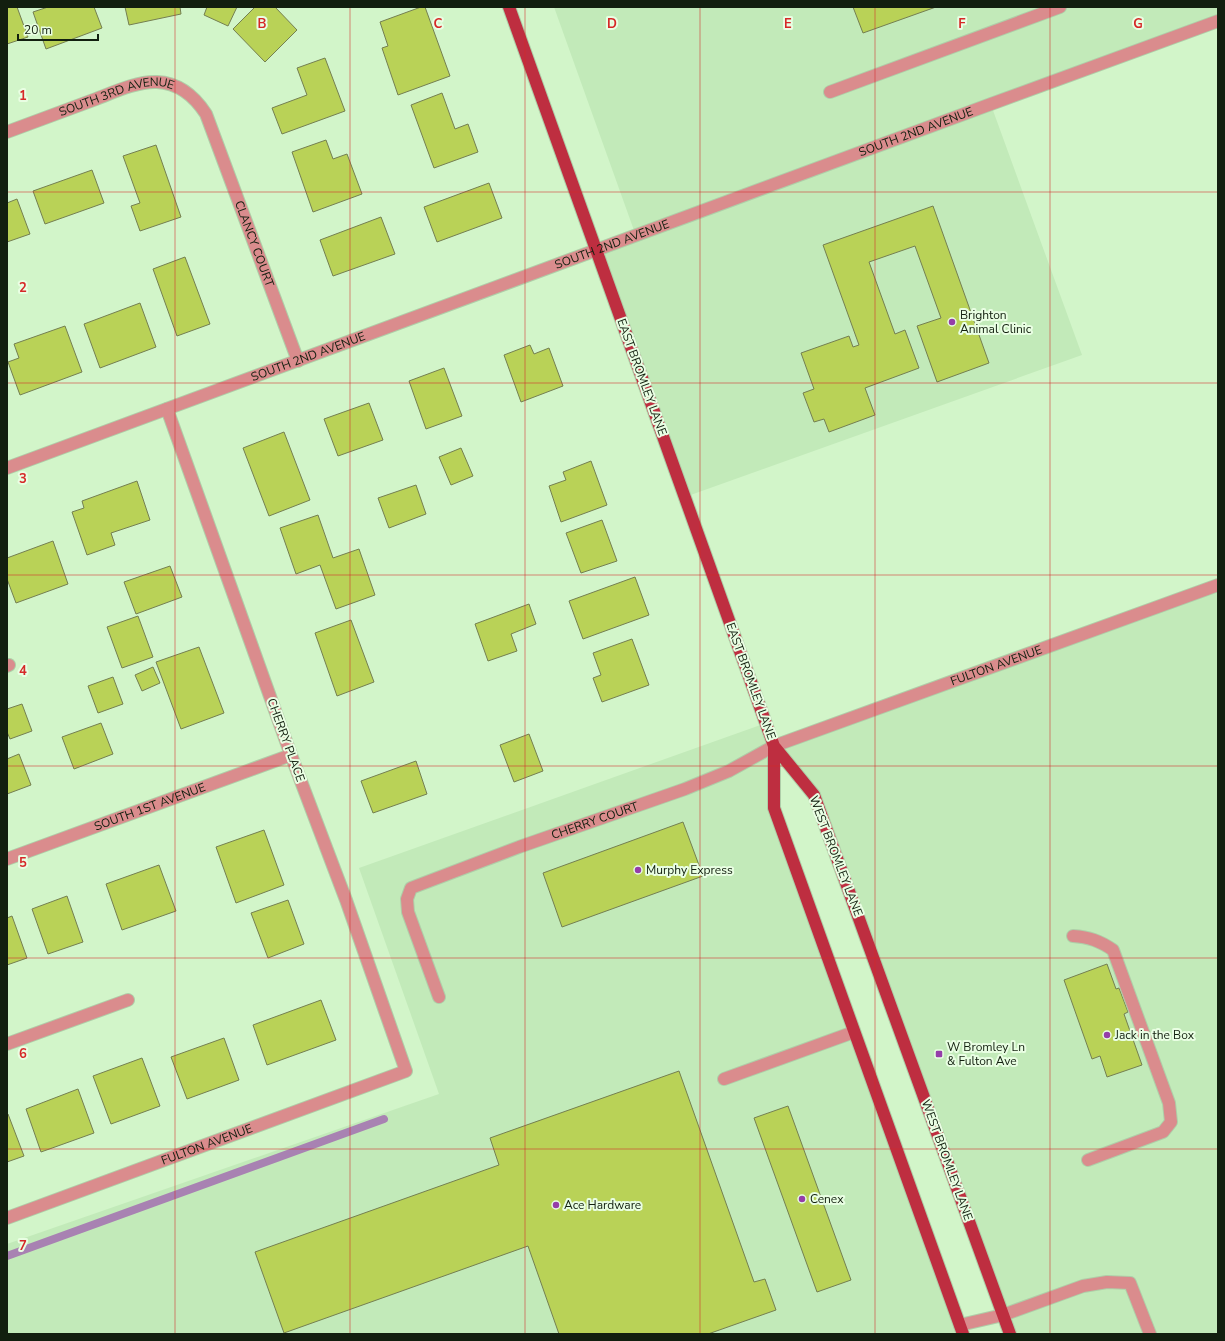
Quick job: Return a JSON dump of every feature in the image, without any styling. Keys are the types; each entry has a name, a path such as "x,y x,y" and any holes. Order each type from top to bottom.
{"main road":[{"name":"EAST BROMLEY LANE","path":"508,7 774,746"},
{"path":"774,746 774,808 962,1329"},
{"name":"WEST BROMLEY LANE","path":"774,746 814,795 1010,1334"}],"street":[{"path":"830,92 1060,7"},
{"name":"SOUTH 2ND AVENUE","path":"7,468 1218,21"},
{"name":"SOUTH 3RD AVENUE","path":"7,132 133,85 156,82 172,85 191,95 200,104 206,114 210,126"},
{"name":"CLANCY COURT","path":"210,126 298,361"},
{"name":"CHERRY PLACE","path":"167,409 291,754 346,900 406,1071"},
{"name":"FULTON AVENUE","path":"774,746 1218,585"},
{"name":"CHERRY COURT","path":"439,997 408,912 407,899 411,888 520,847 685,789 729,771 774,746"},
{"name":"SOUTH 1ST AVENUE","path":"7,858 291,754"},
{"path":"1073,936 1087,937 1101,942 1113,950 1169,1103 1171,1122 1163,1132 1088,1160"},
{"path":"7,1044 128,1000"},
{"path":"724,1079 854,1032"},
{"name":"FULTON AVENUE","path":"7,1218 406,1071"},
{"path":"962,1329 1083,1286 1113,1282 1130,1283 1150,1334"}],"shaded area":[{"path":"554,7 1218,7 1218,22 991,105 1082,355 685,497 596,250 636,236"},
{"path":"1218,585 1218,1334 1010,1334 814,795 775,747 774,808 963,1334 7,1334 7,1244 439,1094 359,868 766,723 774,746"}],"building":[{"path":"7,7 17,7 28,37 7,44"},
{"path":"48,7 94,7 102,28 46,49 33,12"},
{"path":"125,7 180,7 181,14 129,25"},
{"path":"207,7 237,7 228,26 204,15"},
{"path":"255,7 275,7 297,30 265,62 233,29"},
{"path":"421,7 425,7 450,76 398,95 382,48 388,46 380,22"},
{"path":"853,7 936,7 863,33"},
{"path":"325,58 345,111 282,134 272,108 307,95 297,68"},
{"path":"442,93 455,129 468,124 478,152 434,168 411,105"},
{"path":"326,140 333,159 347,154 362,194 313,212 292,152"},
{"path":"156,145 181,217 140,231 131,206 140,203 123,156"},
{"path":"92,170 104,203 45,224 33,191"},
{"path":"489,183 502,218 437,242 424,207"},
{"path":"17,199 30,234 7,242 7,203"},
{"name":"Brighton Animal Clinic","path":"933,206 989,363 937,382 917,326 941,318 915,246 869,262 895,334 905,330 919,368 865,388 875,415 829,432 824,419 814,422 803,393 814,389 801,353 849,336 853,347 859,345 823,245"},
{"path":"381,217 395,254 333,276 320,240"},
{"path":"185,257 210,324 177,336 153,269"},
{"path":"140,303 156,347 100,368 84,324"},
{"path":"65,326 82,372 20,395 8,362 19,358 14,344"},
{"path":"530,345 534,354 549,348 563,386 521,402 504,355"},
{"path":"444,368 462,416 426,429 409,381"},
{"path":"369,403 383,440 338,456 324,419"},
{"path":"284,432 310,500 269,516 243,448"},
{"path":"461,448 473,476 451,485 439,457"},
{"path":"591,461 607,505 561,522 549,486 566,480 563,472"},
{"path":"137,481 150,520 111,533 115,545 87,555 72,512 84,508 82,501"},
{"path":"416,485 426,514 389,528 378,498"},
{"path":"318,515 333,558 359,549 375,595 336,609 320,565 296,574 280,528"},
{"path":"602,520 617,561 581,573 566,533"},
{"path":"53,541 68,584 16,603 7,579 7,558"},
{"path":"170,566 182,597 136,614 124,582"},
{"path":"635,577 649,615 583,639 569,601"},
{"path":"529,604 536,624 511,634 517,651 488,661 475,624"},
{"path":"138,616 153,657 122,668 107,627"},
{"path":"351,620 374,682 337,696 315,633"},
{"path":"632,639 649,685 602,702 593,678 601,675 593,653"},
{"path":"199,647 224,713 181,729 156,662"},
{"path":"153,667 160,683 142,691 135,675"},
{"path":"113,677 123,704 98,713 88,686"},
{"path":"22,704 32,731 10,739 7,732 7,709"},
{"path":"101,723 113,754 74,769 62,737"},
{"path":"529,734 543,771 514,782 500,745"},
{"path":"19,754 31,785 7,794 7,759"},
{"path":"416,761 427,794 373,813 361,781"},
{"name":"Murphy Express","path":"683,822 703,876 562,927 543,873"},
{"path":"264,830 284,885 236,903 216,847"},
{"path":"159,865 176,911 122,930 106,884"},
{"path":"67,896 83,942 48,954 32,909"},
{"path":"288,900 304,944 268,958 251,913"},
{"path":"12,916 27,958 7,965 7,918"},
{"name":"Jack in the Box","path":"1107,964 1116,989 1119,988 1128,1012 1124,1014 1142,1065 1107,1077 1100,1056 1092,1059 1064,980"},
{"path":"321,1000 336,1040 267,1065 253,1025"},
{"path":"224,1038 239,1080 187,1099 171,1057"},
{"path":"142,1058 160,1106 111,1124 93,1076"},
{"name":"Ace Hardware","path":"679,1071 754,1282 765,1279 776,1310 708,1334 559,1334 528,1246 284,1333 255,1252 499,1165 490,1138"},
{"path":"78,1089 94,1133 41,1152 26,1109"},
{"name":"Cenex","path":"788,1106 851,1280 817,1292 754,1118"},
{"path":"7,1114 24,1156 7,1162"}],"waterway":[{"path":"7,1256 384,1119"}],"place":[{"name":"Brighton Animal Clinic","path":"952,322"},
{"name":"Murphy Express","path":"638,870"},
{"name":"Jack in the Box","path":"1107,1035"},
{"name":"W Bromley Ln & Fulton Ave","path":"939,1054"},
{"name":"Cenex","path":"802,1199"},
{"name":"Ace Hardware","path":"556,1205"}]}
